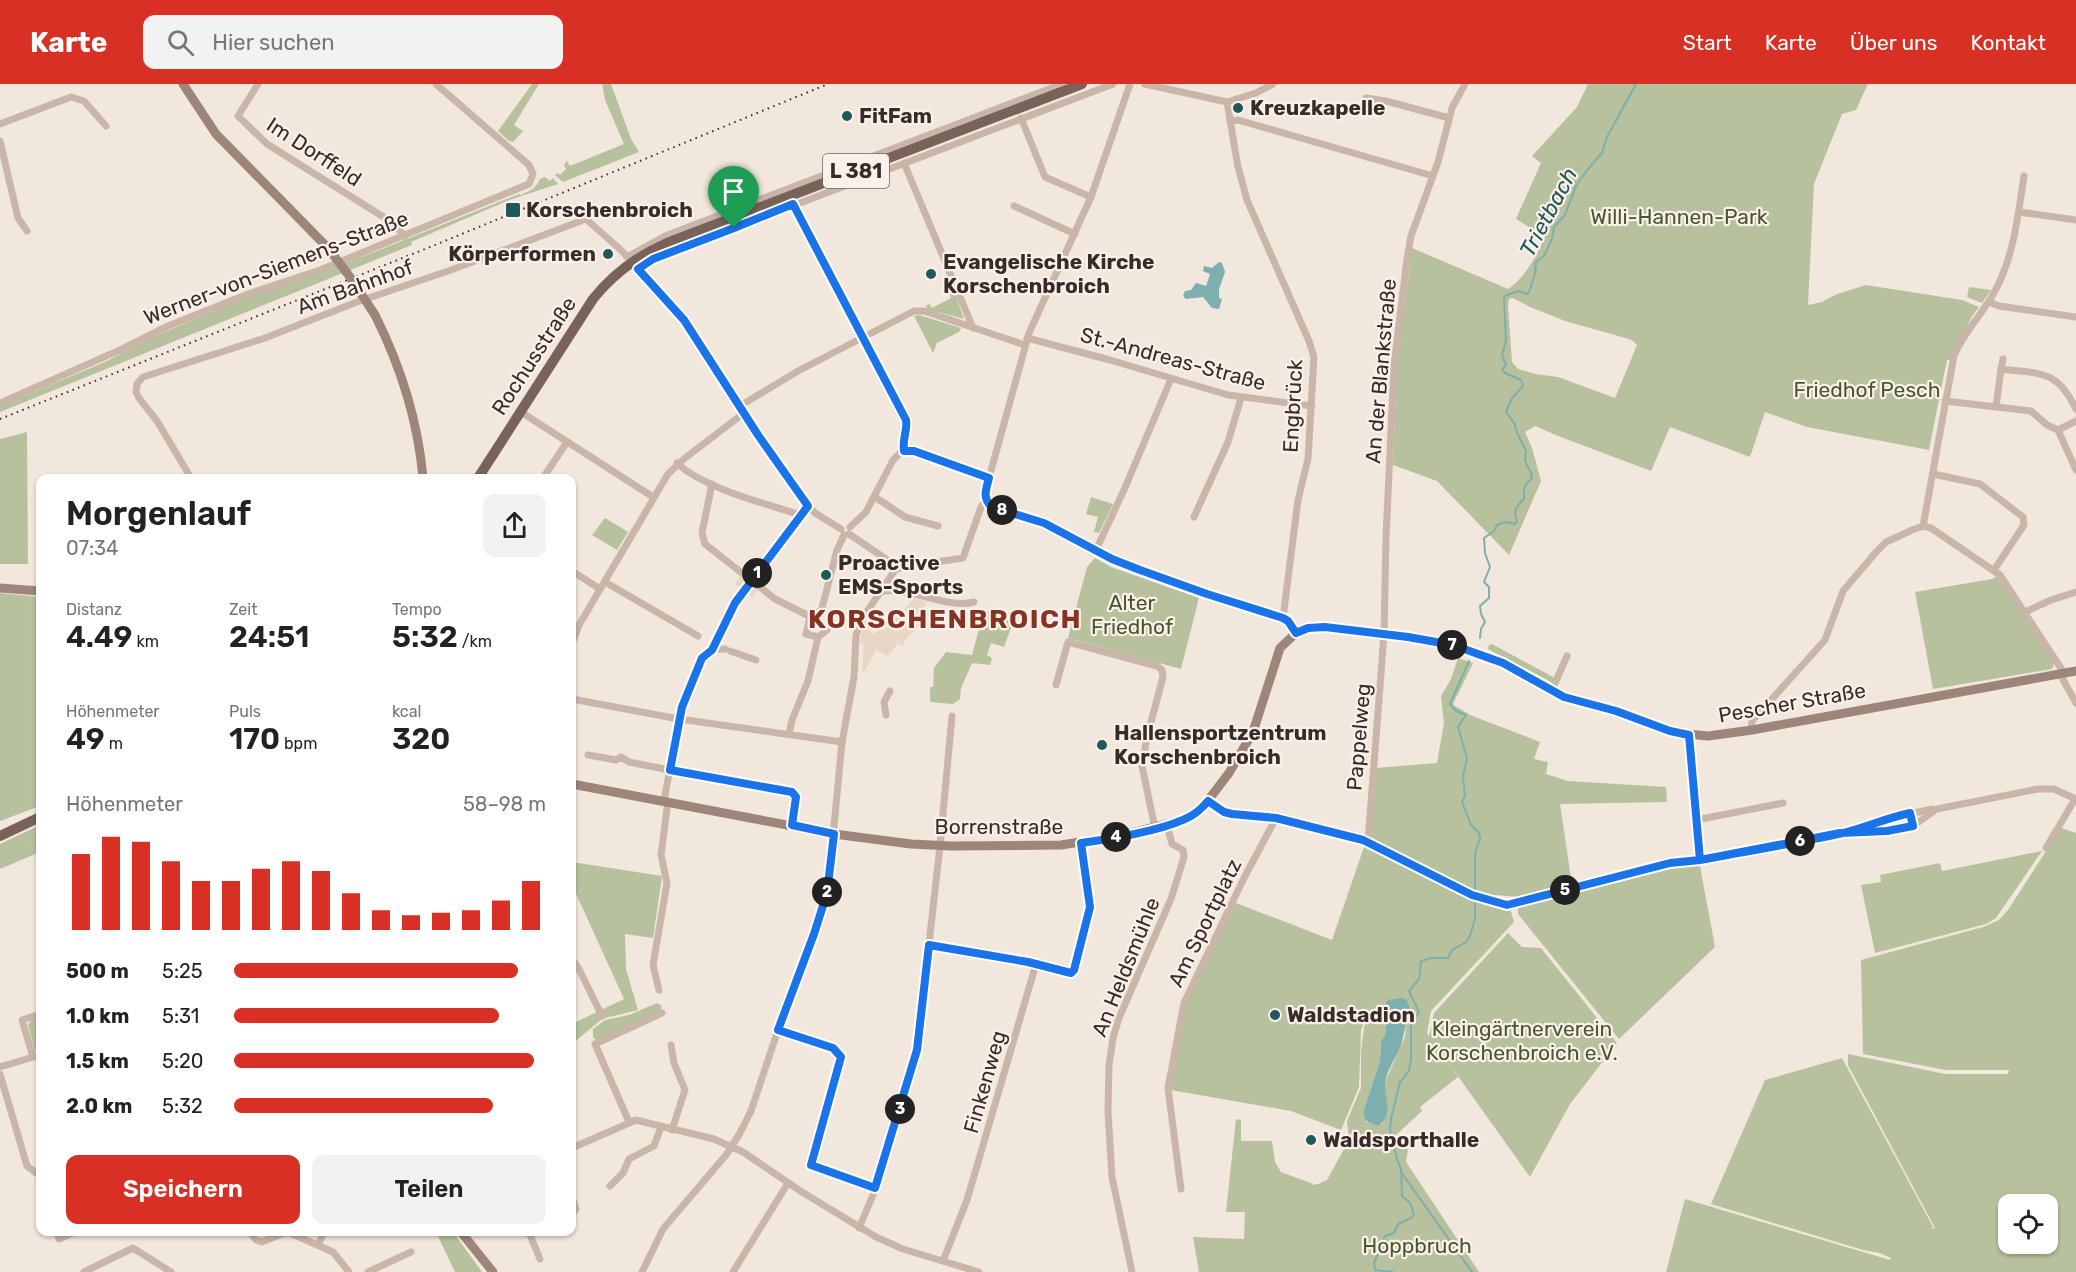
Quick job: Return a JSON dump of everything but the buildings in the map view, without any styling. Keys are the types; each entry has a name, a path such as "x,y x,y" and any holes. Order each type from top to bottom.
{"main road":[{"path":"183,84 216,134 328,248 375,315 408,394 416,425 423,474"},
{"name":"L 381","path":"632,262 667,243 1082,84"},
{"name":"Rochusstraße","path":"481,474 593,299 608,281 632,262"},
{"path":"0,588 36,591"},
{"name":"Pescher Straße","path":"1296,633 1321,627 1426,640 1462,648 1512,667 1570,699 1616,711 1670,731 1708,736 2076,670"},
{"path":"1208,801 1229,773 1251,736 1259,717 1277,653 1284,642 1296,633"},
{"name":"Borrenstraße","path":"576,784 834,834 888,842 940,846 1081,843 1155,828 1186,819 1197,813 1208,801"},
{"path":"0,836 36,819"},
{"path":"464,1236 493,1272"}],"street":[{"name":"Im Dorffeld","path":"258,84 238,116 250,129 267,144 386,218 405,236"},
{"name":"Werner-von-Siemens-Straße","path":"0,403 120,350 168,326 524,188 532,180 530,165 436,84"},
{"path":"632,262 665,236 1062,84"},
{"path":"632,262 658,257 1113,84"},
{"path":"1130,84 1091,197 1026,341 989,478 986,500 994,508 1044,523 1112,559 1185,587 1283,618 1288,621 1296,633"},
{"path":"1145,84 1227,102 1256,93 1273,84"},
{"name":"An der Blankstraße","path":"1384,634 1394,365 1410,242 1433,176 1454,103 1465,84"},
{"path":"0,124 71,97 84,101 106,126"},
{"path":"1366,98 1449,118"},
{"name":"Engbrück","path":"1227,102 1238,167 1247,200 1313,352 1315,366 1307,462 1297,505 1283,618"},
{"path":"1021,118 1044,176 1091,197"},
{"path":"1230,121 1238,120 1433,176"},
{"path":"0,141 18,219 27,231"},
{"path":"904,163 973,327"},
{"path":"1923,526 1951,365 1956,349 1999,284 2009,256 2024,177"},
{"path":"793,204 906,421 904,451"},
{"path":"1014,206 1075,234"},
{"path":"2019,212 2076,220"},
{"name":"Am Bahnhof","path":"189,474 154,415 139,398 136,389 138,381 146,375 265,338 582,219 589,220 632,262"},
{"path":"632,262 679,314 808,506 818,515 885,558 895,570"},
{"path":"1989,302 1999,306 2076,317"},
{"name":"St.-Andreas-Straße","path":"576,633 653,497 668,474 678,464 742,410 798,371 917,310 1026,341 1110,360 1241,398 1312,406"},
{"path":"1996,407 2002,359"},
{"path":"2001,369 2043,374 2052,378 2066,390 2076,409"},
{"path":"1096,550 1128,482 1171,379"},
{"path":"1194,517 1228,442 1241,398"},
{"path":"1945,401 2033,412 2044,423 2058,430 2076,470"},
{"path":"521,412 653,497"},
{"path":"2058,430 2076,421"},
{"path":"546,474 567,442"},
{"path":"712,484 702,532 703,539 711,549 751,581 792,609 807,615 811,612 821,612 837,549 846,532 864,515 894,458 904,451 914,451 989,478"},
{"path":"678,464 684,470 712,484 801,516"},
{"path":"1933,474 1980,484 2024,518 2024,525 1994,570"},
{"path":"875,496 905,518 938,526"},
{"path":"642,1272 666,1225 720,1163 750,1114 814,934 827,893 842,742 853,683 856,635 861,621 895,570 963,558 981,507 986,500"},
{"path":"659,990 653,964 667,884 661,855 670,770 683,702 702,658 713,647 730,610 808,506"},
{"path":"1751,730 1752,721 1825,640 1841,595 1849,583 1886,542 1923,526 1931,528 1994,570 2002,578 2062,673 2076,703"},
{"path":"576,574 600,589"},
{"path":"605,582 713,647 756,660"},
{"path":"879,592 899,591 943,600 974,602"},
{"path":"2025,612 2076,592"},
{"path":"811,612 806,634 818,637"},
{"path":"789,734 792,720 808,681 818,637 826,631 830,624"},
{"name":"Pappelweg","path":"1368,842 1384,634"},
{"path":"1056,685 1068,642 1157,666 1163,671 1142,763 1142,774 1155,828"},
{"path":"1552,690 1568,656"},
{"path":"886,715 884,702 890,691"},
{"path":"576,700 679,719 842,742"},
{"path":"859,1228 875,1188 917,1050 952,716"},
{"path":"1689,735 1700,860"},
{"path":"588,755 616,759 621,757 629,762 792,792 796,797 792,825"},
{"path":"1208,801 1224,812 1276,818 1368,842 1476,897 1502,904 1512,904 1641,869 1840,833 1910,813 2047,788 2059,790 2076,799 2046,848"},
{"path":"1696,820 1783,803"},
{"path":"1840,833 1887,831 1913,826 1937,809"},
{"path":"1910,813 1913,826"},
{"name":"Am Sportplatz","path":"1181,1190 1168,1086 1184,1003 1244,878 1276,818"},
{"path":"1884,819 1887,831"},
{"name":"An Heldsmühle","path":"1132,1272 1112,1177 1108,1071 1113,1038 1119,1018 1170,902 1184,857 1184,851 1172,844 1167,825"},
{"path":"929,945 1036,964 1069,973 1074,970 1090,907 1081,843"},
{"name":"Finkenweg","path":"943,1261 965,1208 1036,964"},
{"path":"576,965 602,1016"},
{"path":"629,1122 595,1044 662,1014"},
{"path":"36,1015 22,1020 36,1054"},
{"path":"778,1030 833,1048 841,1057 811,1165 875,1188"},
{"path":"671,1045 674,1064 685,1089 672,1130"},
{"path":"0,1067 36,1056"},
{"path":"0,1074 27,1167 36,1173"},
{"path":"576,1146 629,1122 642,1120 672,1130 711,1138 732,1146 859,1228 894,1246 979,1272"},
{"path":"610,1186 623,1173 629,1159 654,1146 662,1127"},
{"path":"733,1272 788,1183"},
{"path":"254,1236 259,1242 264,1242 279,1236"},
{"path":"298,1236 336,1254 350,1272"},
{"path":"318,1245 322,1236"},
{"path":"530,1236 540,1259"},
{"path":"84,1272 134,1248 171,1272"},
{"path":"368,1272 411,1252"}],"green space":[{"path":"532,84 539,84 514,125 523,131 513,142 509,141 498,131"},
{"path":"602,84 611,84 631,139 639,152 563,182 555,175 558,173 560,175 566,169 564,165 567,161 570,166 624,144 605,100"},
{"name":"Willi-Hannen-Park","path":"1588,84 1868,84 1856,110 1842,114 1814,184 1808,305 1866,285 1962,300 1979,307 1971,318 1951,360 1947,360 1929,450 1807,427 1765,412 1750,457 1670,427 1651,471 1535,426 1525,432 1541,481 1509,555 1437,481 1393,465 1397,365 1412,248 1508,289 1515,284 1530,266 1545,237 1516,219 1541,163 1532,156 1577,107","holes":["1513,298 1565,321 1632,340 1637,345 1615,398 1558,377 1518,369 1512,362 1509,299"]},
{"path":"545,177 550,181 553,178 558,184 512,199 411,242 412,245 0,412 0,406 105,362 155,336 253,295 298,281 521,195"},
{"path":"1969,287 1991,290 1982,303 1967,297"},
{"path":"954,291 964,319 927,309 926,306 929,304 932,308 951,298 950,294"},
{"path":"919,315 961,328 959,332 937,343 933,353 914,316"},
{"path":"27,432 28,564 0,564 0,439"},
{"path":"1091,497 1113,504 1099,533 1094,532 1098,517 1086,514"},
{"path":"605,518 628,532 617,550 592,535"},
{"name":"Alter Friedhof","path":"1095,558 1111,567 1199,598 1181,669 1068,638 1087,567"},
{"path":"1997,576 2053,659 2052,669 1933,689 1915,592 1992,579"},
{"path":"0,593 36,597 36,808 0,821"},
{"path":"984,610 1014,620 1004,647 991,643 987,655 992,658 990,665 972,663 961,688 960,699 953,704 930,702 934,668 946,652 972,655"},
{"path":"1492,644 1553,677 1553,683 1488,649"},
{"path":"1458,658 1473,663 1453,704 1470,715 1540,742 1534,759 1548,762 1546,774 1568,781 1666,787 1667,802 1560,804 1572,885 1535,892 1536,895 1520,900 1519,897 1495,895 1494,899 1475,892 1374,842 1371,836 1375,768 1437,763 1444,723 1441,696 1451,679"},
{"path":"36,827 36,854 0,869 0,844"},
{"path":"2061,828 2076,833 2076,1272 1666,1272 1685,1199 1890,1260 1891,1258 1880,1253 1863,1250 1711,1204 1765,1080 1842,1058 1933,1227 1930,1229 1935,1228 1848,1065 1848,1054 1945,1074 2008,1074 2009,1070 1946,1070 1863,1054 1861,960 1983,927 1999,920 2008,910"},
{"path":"1365,844 1473,898 1510,908 1514,922 1431,1011 1427,1033 1429,1036 1434,1013 1508,933 1522,947 1541,948 1617,1043 1570,1104 1530,1177 1445,1058 1458,1077 1420,1107 1422,1111 1395,1136 1408,1150 1406,1162 1479,1272 1199,1272 1193,1237 1244,1239 1245,1212 1226,1212 1236,1119 1241,1120 1241,1141 1272,1141 1275,1162 1281,1172 1313,1184 1311,1185 1327,1180 1349,1140 1347,1121 1361,1088 1361,1051 1368,1012 1361,1030 1359,1087 1341,1130 1291,1111 1171,1090 1187,999 1236,903 1332,940","holes":["1386,1003 1410,1017 1405,1037 1384,1084 1383,1123 1379,1126 1366,1122 1364,1110 1380,1061 1381,1041 1386,1033"]},
{"path":"2042,851 1996,918 1986,924 1875,953 1861,885 1881,882 1880,875 1940,863 1942,871"},
{"path":"1699,861 1715,947 1619,1039 1518,914 1518,905 1627,873"},
{"path":"576,863 662,876 653,938 625,934 626,969 638,1010 605,1018 601,1010 624,999 576,894"},
{"path":"657,1003 662,1006 660,1012 597,1041 593,1037 593,1029 605,1020 629,1015"},
{"path":"599,1011 602,1019 576,1041 576,1022"},
{"path":"36,1018 35,1051 28,1025 32,1019"},
{"path":"438,1236 456,1236 482,1272 455,1272"}],"shaded area":[{"path":"747,565 766,577 752,597 735,584"},
{"path":"914,598 927,602 919,617 921,619 919,626 903,642 904,647 898,643 888,656 876,650 865,671 862,671 864,644 859,643 864,624 868,620 870,624 867,628 873,634 878,631 879,627 884,630 896,615 897,617 902,616 903,610"}],"water":[{"path":"1219,262 1222,263 1225,272 1219,289 1219,298 1222,299 1219,309 1212,308 1203,297 1186,299 1183,296 1185,291 1191,290 1196,283 1206,286 1210,274 1203,271 1204,266 1212,268"},
{"path":"1406,999 1410,1009 1409,1015 1401,1045 1386,1078 1387,1110 1384,1121 1379,1126 1367,1121 1364,1117 1364,1110 1380,1061 1381,1041 1386,1033 1386,1003 1388,1000"}],"waterway":[{"name":"Trietbach","path":"1480,638 1485,622 1480,606 1489,598 1489,587 1484,582 1490,567 1485,553 1484,538 1494,531 1497,525 1506,522 1515,524 1516,509 1524,499 1526,485 1532,479 1525,461 1526,450 1514,423 1506,412 1512,398 1523,386 1521,380 1505,373 1502,369 1506,365 1502,355 1506,341 1504,296 1519,291 1527,294 1529,292 1536,262 1544,256 1552,239 1554,227 1565,215 1576,186 1602,153 1607,137 1636,84"},
{"name":"Trietbach","path":"1469,661 1450,704 1456,711 1466,715 1458,727 1467,758 1463,776 1465,796 1462,802 1471,825 1479,833 1480,839 1475,853 1475,892"},
{"name":"Trietbach","path":"1393,1272 1375,1270 1374,1263 1385,1236 1394,1233 1398,1224 1411,1218 1414,1214 1410,1203 1402,1196 1401,1169 1390,1129 1400,1082 1409,1071 1411,1026 1419,1012 1409,991 1419,979 1421,961 1431,958 1448,958 1452,950 1466,942 1475,919 1475,899"},
{"path":"1401,1172 1472,1272"}],"railway":[{"path":"0,419 430,247 828,84"}],"place":[{"name":"Kreuzkapelle","path":"1238,108"},
{"name":"FitFam","path":"847,116"},
{"name":"Korschenbroich","path":"513,210"},
{"name":"Körperformen","path":"608,254"},
{"name":"Evangelische Kirche Korschenbroich","path":"931,274"},
{"name":"Proactive EMS-Sports","path":"826,575"},
{"name":"Hallensportzentrum Korschenbroich","path":"1102,745"},
{"name":"Waldstadion","path":"1275,1015"},
{"name":"Waldsporthalle","path":"1311,1140"}],"district":[{"name":"KORSCHENBROICH","path":"945,619"}],"route":[{"path":"734,228 653,259 638,269 684,320 758,435 808,506 735,603 712,650 702,658 682,707 670,770 792,792 796,797 792,825 834,834 827,893 778,1030 833,1048 841,1057 811,1165 875,1188 917,1050 929,945 1028,962 1071,973 1074,970 1090,905 1081,843 1167,825 1197,813 1208,801 1224,812 1276,818 1363,840 1472,895 1507,905 1670,863 1700,860 1840,833 1887,831 1913,826 1910,813 1840,833 1723,855 1700,860 1689,735 1564,697 1518,670 1453,645 1325,627 1308,628 1296,633 1288,621 1283,618 1140,570 1112,559 1044,523 992,507 985,495 989,478 914,451 904,451 906,420 793,204 734,228"}],"park label":[{"name":"Friedhof Pesch","path":"1867,390"},
{"name":"Kleingärtnerverein Korschenbroich e.V.","path":"1522,1041"},
{"name":"Hoppbruch","path":"1417,1246"}]}
